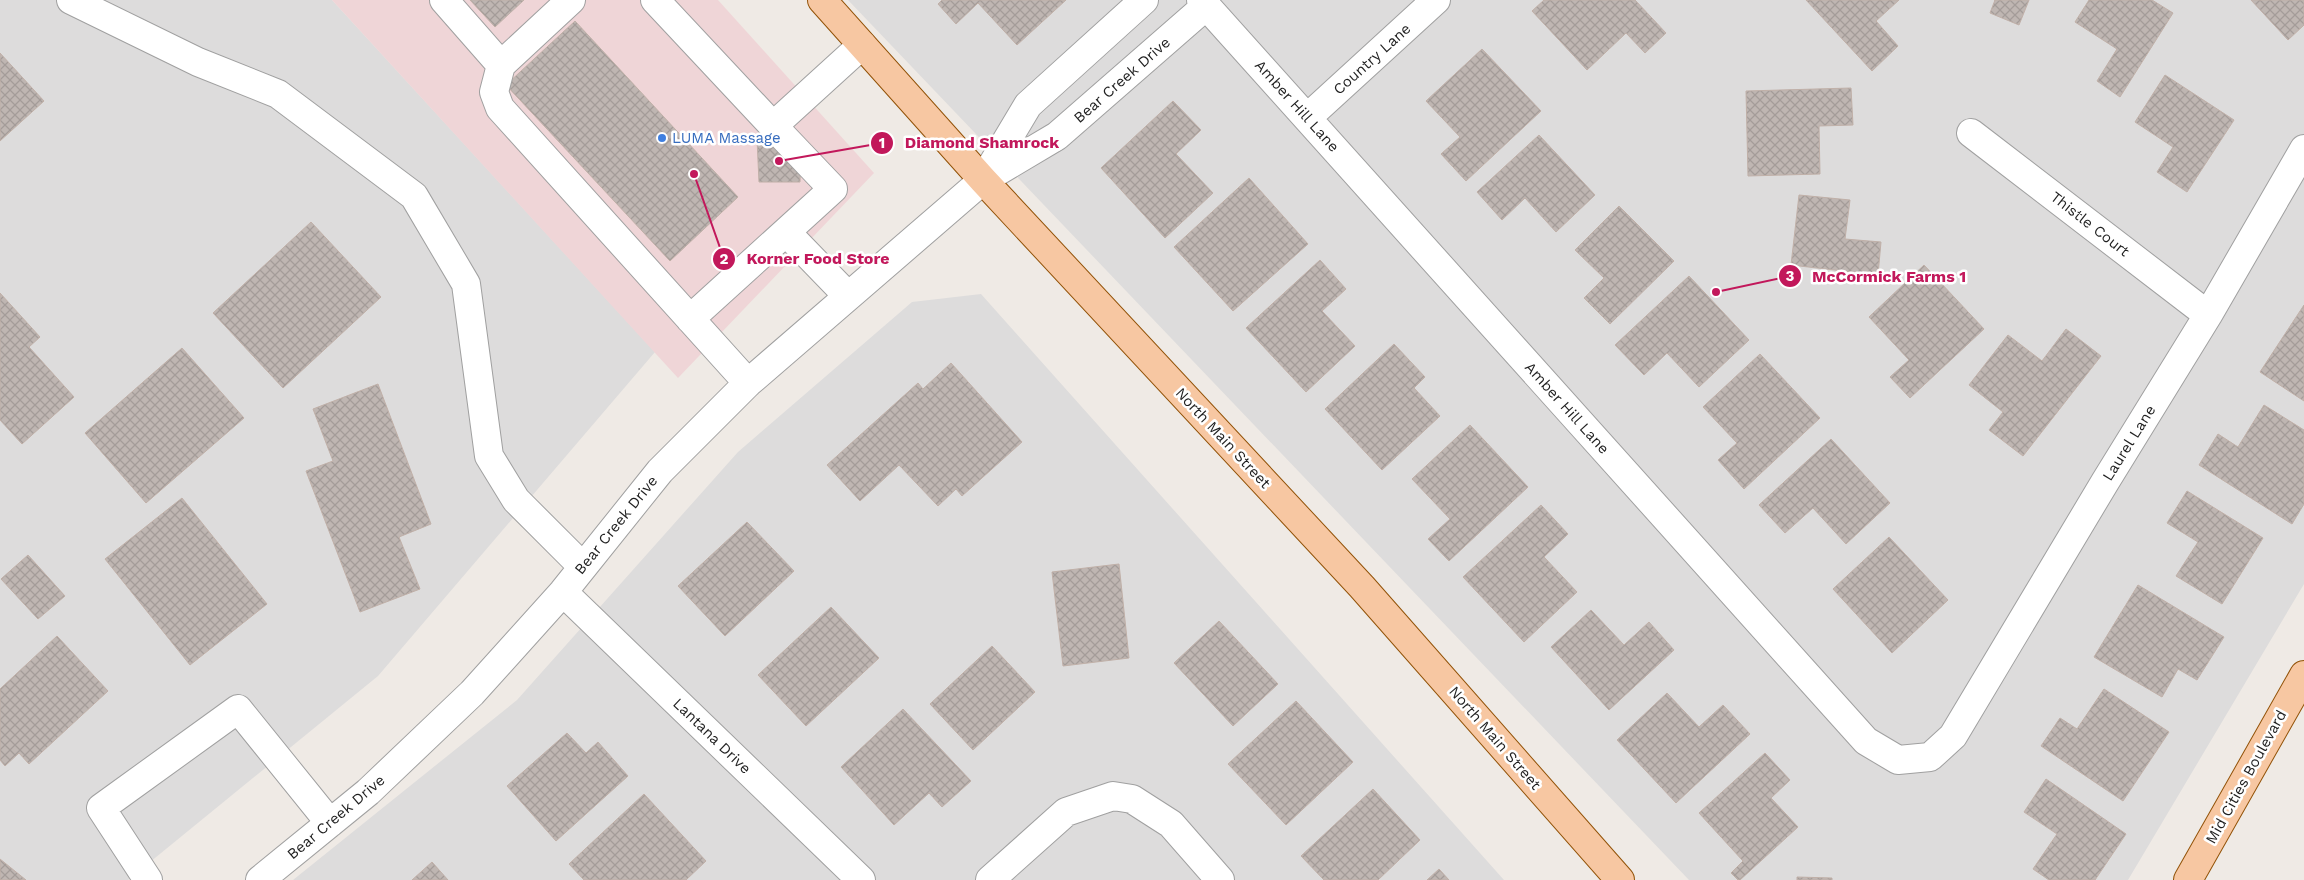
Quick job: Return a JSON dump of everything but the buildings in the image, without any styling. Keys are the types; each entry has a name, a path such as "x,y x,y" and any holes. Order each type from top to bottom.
{"main road":[{"name":"North Main Street","path":"822,0 983,180 1362,587 1620,880"},
{"name":"Mid Cities Boulevard","path":"2188,880 2304,675"}],"street":[{"path":"71,0 198,62 278,94 414,196 466,284 489,456 516,500 583,567"},
{"path":"444,0 500,65"},
{"path":"571,0 500,65 494,92 500,108 748,383"},
{"path":"655,0 832,189 690,319"},
{"name":"Bear Creek Drive","path":"983,180 1028,105 1144,0"},
{"name":"Country Lane","path":"1307,118 1436,0"},
{"name":"Bear Creek Drive","path":"260,880 368,792 472,694 563,592 660,471 748,383 983,180 1057,136 1204,3"},
{"name":"Amber Hill Lane","path":"1204,3 1866,741 1898,760 1930,757 1953,736"},
{"path":"773,126 862,45"},
{"name":"Thistle Court","path":"1971,133 2208,316"},
{"name":"Laurel Lane","path":"1953,736 2105,482 2208,316 2304,149"},
{"path":"786,232 848,296"},
{"name":"Lantana Drive","path":"563,592 861,880"},
{"path":"148,880 101,808 238,709 330,823"},
{"path":"990,880 1066,812 1113,796 1132,799 1171,824 1220,880"}],"shaded area":[{"path":"0,0 332,0 655,352 378,676 128,880 0,880"},
{"path":"332,0 718,0 874,173 678,378"},
{"path":"848,0 2304,0 2304,584 2128,880 1689,880"},
{"path":"981,294 1504,880 293,880 517,700 738,452 912,302"}],"place":[{"name":"LUMA Massage","path":"662,138"},
{"name":"Diamond Shamrock","path":"779,161"},
{"name":"Korner Food Store","path":"694,174"},
{"name":"McCormick Farms 1","path":"1716,292"}]}
